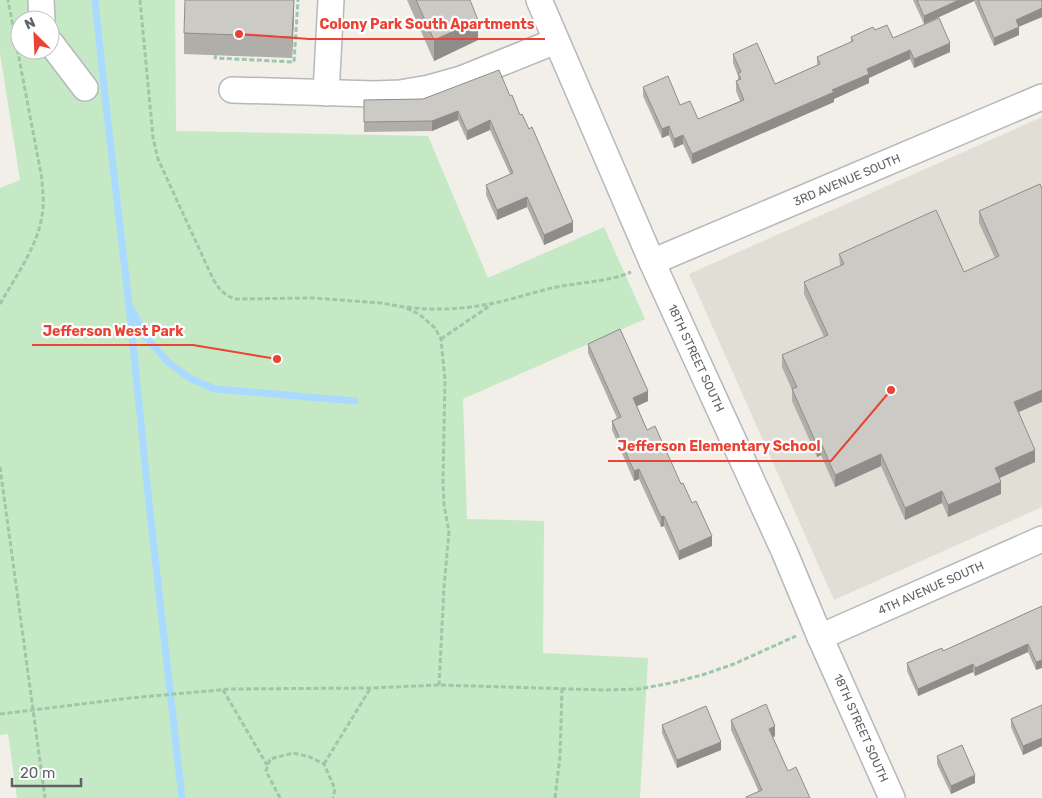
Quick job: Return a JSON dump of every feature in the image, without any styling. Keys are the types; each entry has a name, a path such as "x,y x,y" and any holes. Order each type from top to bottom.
{"street":[{"path":"326,93 331,0"},
{"name":"18TH STREET SOUTH","path":"538,0 652,262 784,551 892,798"},
{"path":"232,90 400,93 429,88 461,79 556,41"},
{"path":"60,55 85,88"},
{"name":"3RD AVENUE SOUTH","path":"652,262 1042,97"},
{"name":"4TH AVENUE SOUTH","path":"820,637 1042,539"}],"path":[{"path":"0,304 37,236 43,207 42,179 8,0"},
{"path":"140,0 152,131 158,159 213,279 225,295 235,299 313,298 381,303 432,310 493,304 540,290 585,282 610,280 652,262"},
{"path":"216,55 215,58 294,62 298,0"},
{"path":"441,339 493,304"},
{"path":"404,307 419,314 435,328 441,339 445,380 443,480 444,505 449,532 444,588 440,686"},
{"path":"0,467 45,798"},
{"path":"0,714 206,690 440,686 630,689 671,684 702,675 734,664 790,639"},
{"path":"324,764 371,688"},
{"path":"555,798 560,757 562,688"},
{"path":"223,690 268,765"},
{"path":"280,798 266,771 270,759 294,753 310,757 324,764 335,789 333,798"}],"shaded area":[{"path":"1042,117 1042,507 834,600 689,274"}],"green space":[{"path":"0,0 175,0 176,131 428,136 488,278 604,227 645,319 463,399 467,519 544,521 543,653 648,658 640,798 17,798 8,734 0,735 0,188 20,180 0,53"}],"building":[{"path":"185,0 294,0 292,37 184,33"},
{"path":"416,0 470,0 478,20 434,40"},
{"path":"917,0 959,0 924,16"},
{"path":"978,0 1042,0 1042,8 1016,20 1019,27 994,38"},
{"path":"939,18 950,43 914,59 910,50 867,69 869,74 832,90 834,92 692,154 683,135 674,139 669,126 662,129 643,87 668,76 680,105 690,101 698,119 744,100 736,81 741,79 738,73 741,72 733,54 757,43 775,84 820,64 817,57 853,41 851,37 873,27 875,30 887,25 893,38"},
{"path":"499,70 520,115 522,114 529,129 532,127 573,222 544,235 527,197 497,210 486,185 513,173 490,120 467,131 458,111 432,121 364,122 364,100 423,99"},
{"path":"1040,184 1042,189 1042,390 1014,402 1035,450 995,468 1001,482 948,505 942,491 905,508 881,454 835,475 821,443 817,445 792,389 797,387 782,355 828,335 804,282 844,264 839,254 936,210 964,272 999,256 979,211"},
{"path":"620,329 648,391 633,398 647,430 655,426 681,484 683,483 692,503 696,501 712,536 679,551 664,516 661,517 639,469 634,471 612,421 621,417 588,344"},
{"path":"1042,606 1042,660 1036,662 1028,644 975,668 973,664 918,689 907,663 942,648 943,651"},
{"path":"766,704 775,726 769,729 788,771 796,767 810,798 746,798 762,790 731,720"},
{"path":"1042,705 1042,738 1023,746 1011,719"},
{"path":"706,706 721,742 677,760 662,725"},
{"path":"962,745 975,775 951,786 937,756"}],"waterway":[{"path":"95,1 182,798"},
{"path":"132,310 147,338 168,362 191,379 215,389 355,401"}],"place":[{"name":"Colony Park South Apartments","path":"239,34"},
{"name":"Jefferson West Park","path":"277,359"},
{"name":"Jefferson Elementary School","path":"891,390"}]}
